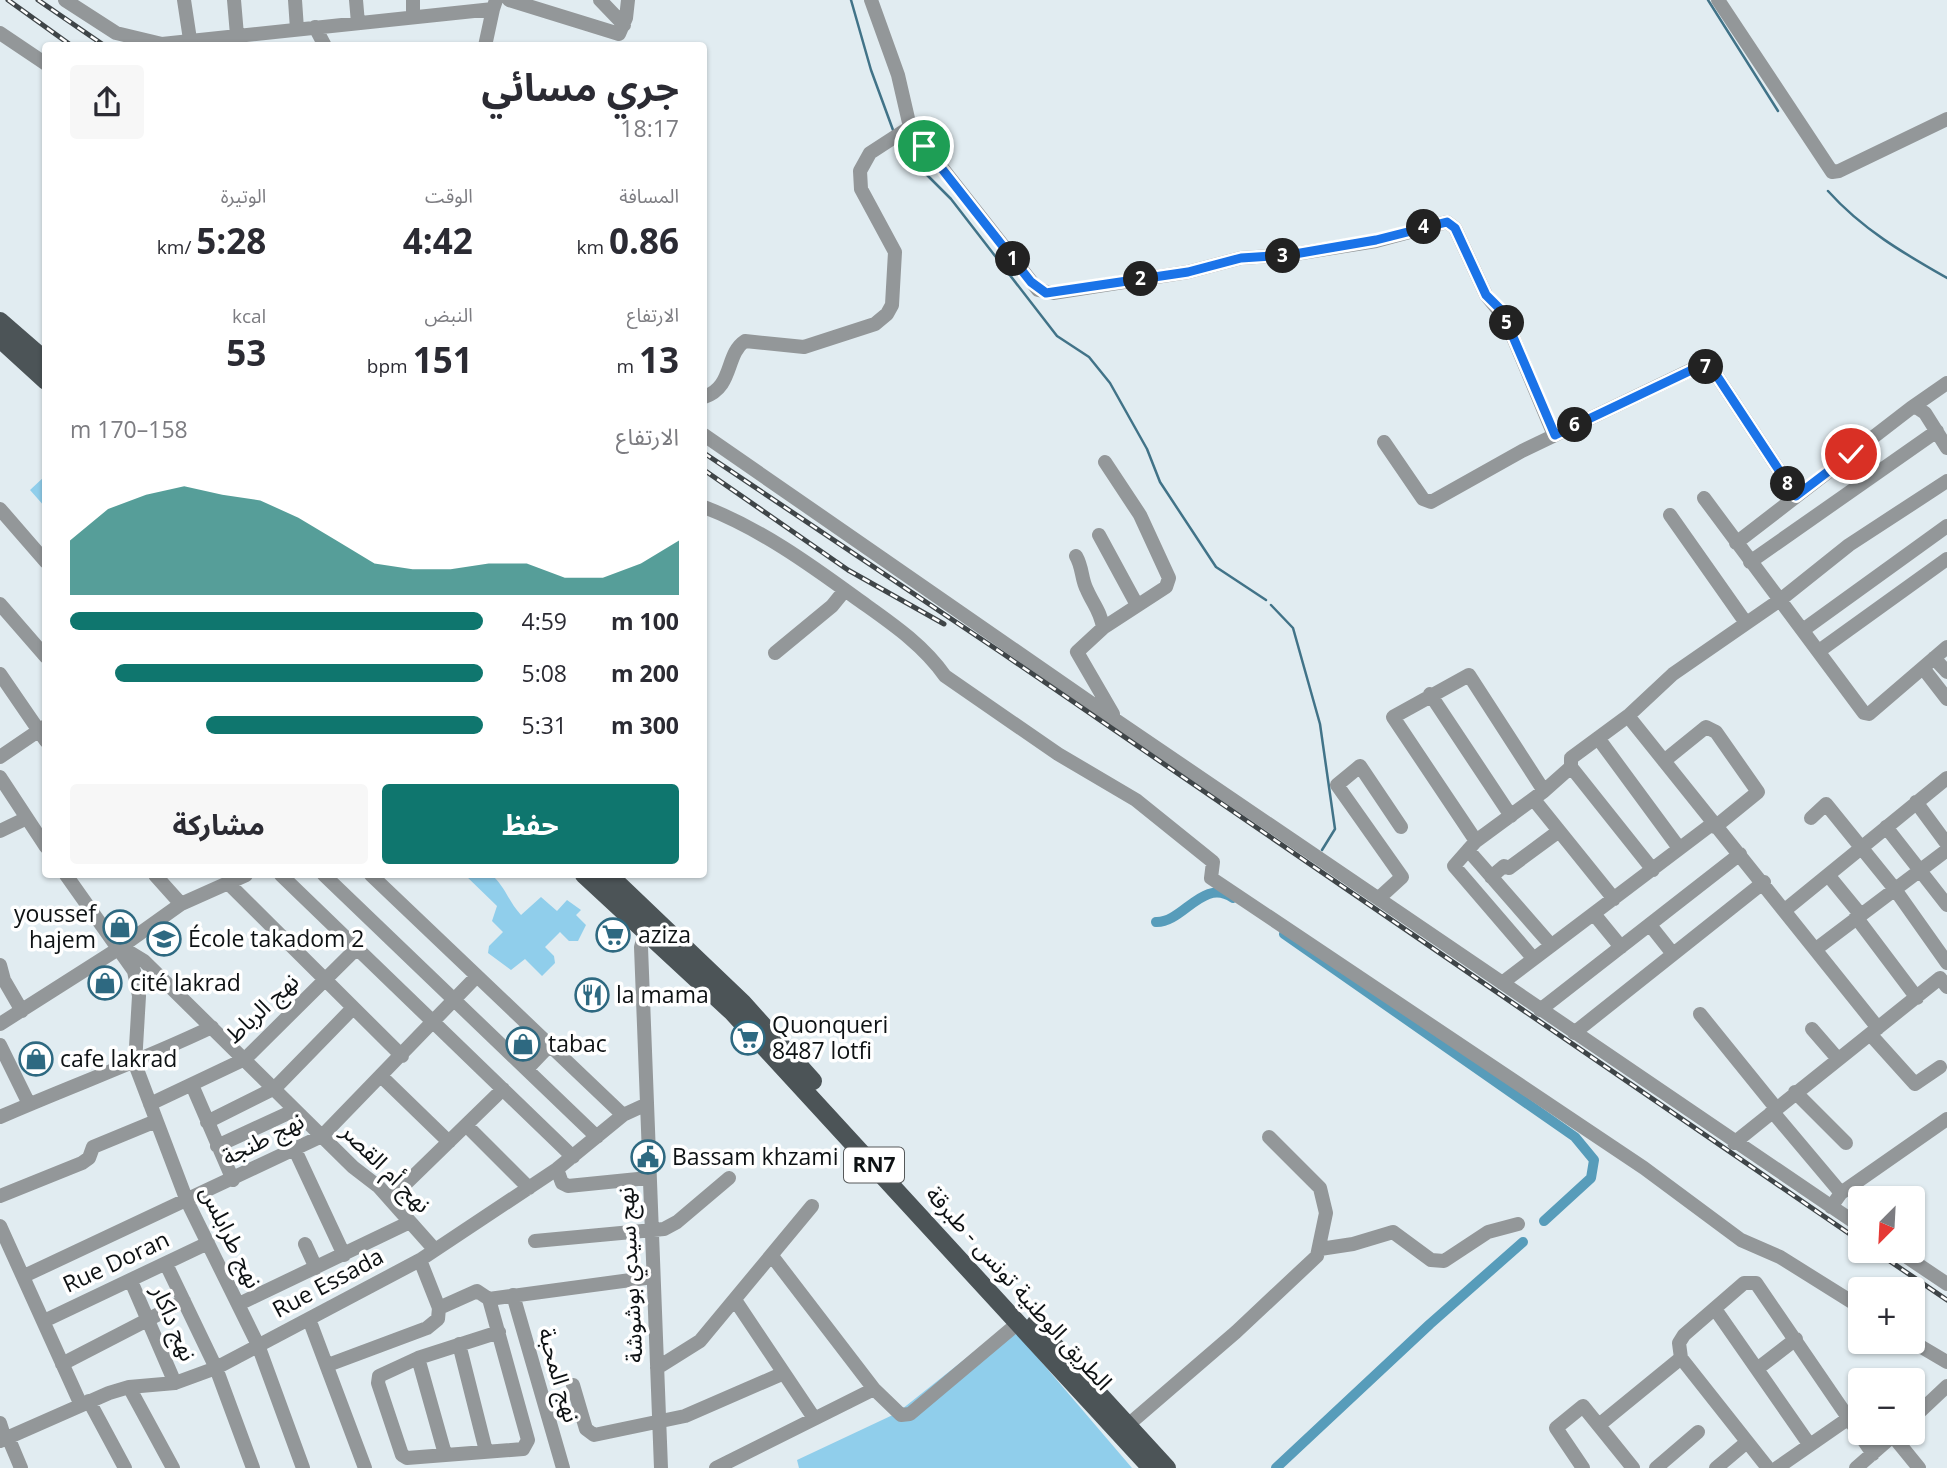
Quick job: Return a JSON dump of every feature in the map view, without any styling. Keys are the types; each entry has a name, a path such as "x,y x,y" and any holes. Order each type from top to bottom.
{"main road":[{"path":"0,321 42,358"},
{"path":"0,339 42,377"},
{"name":"الطريق الوطنية تونس - طبرقة","path":"588,878 649,923 743,1003 997,1291 1167,1468"},
{"name":"الطريق الوطنية تونس - طبرقة","path":"612,878 649,923"},
{"name":"الطريق الوطنية تونس - طبرقة","path":"997,1291 1018,1323 1151,1468"}],"street":[{"path":"65,0 105,27 129,38 151,42"},
{"path":"184,0 187,42"},
{"path":"234,0 237,35"},
{"path":"295,0 297,29"},
{"path":"356,0 358,23"},
{"path":"413,0 413,17"},
{"path":"509,0 621,35"},
{"path":"600,0 621,35"},
{"path":"621,35 628,0"},
{"path":"871,0 898,75 900,133 1031,282 1046,293 1188,272 1241,258 1289,255 1376,240 1440,223 1452,224 1486,295 1502,311 1555,435"},
{"path":"1718,0 1832,172 1947,119"},
{"path":"202,42 237,35 413,17 495,5 486,42"},
{"path":"316,27 323,42"},
{"path":"0,33 42,61"},
{"path":"253,33 259,42"},
{"path":"707,395 721,384 742,343 752,341 804,347 875,324 887,314 892,305 895,252 890,237 864,194 859,177 867,157 900,133"},
{"path":"1384,442 1423,499 1431,502 1555,435 1704,366 1715,373 1796,496"},
{"path":"1736,542 1910,408 1947,383"},
{"path":"1910,408 1921,409 1947,448"},
{"path":"1749,562 1937,430"},
{"path":"707,437 1117,721 1848,1218"},
{"path":"1105,462 1140,515 1168,573 1166,587 1103,628 1079,649 1077,657 1117,721"},
{"path":"1653,870 1571,767 1571,758 1628,716 1673,674 1780,600 1849,545 1947,481"},
{"path":"1704,498 1749,562 1866,714 1947,648"},
{"path":"707,508 760,533 845,590 895,625 932,659 945,676 1058,754 1136,800 1213,862 1211,878 1644,1168 1741,1240 1780,1257 1848,1300"},
{"path":"0,509 42,557"},
{"path":"1670,515 1746,623"},
{"path":"1803,630 1947,526"},
{"path":"1099,536 1137,606"},
{"path":"1076,556 1083,567 1086,589 1101,616 1103,628"},
{"path":"1819,651 1942,562 1947,578"},
{"path":"775,653 832,606 845,590"},
{"path":"0,604 42,652"},
{"path":"1928,663 1947,672"},
{"path":"1928,663 1947,699"},
{"path":"0,674 42,732"},
{"path":"1551,945 1491,877 1393,717 1430,694 1469,675 1559,831 1614,899"},
{"path":"1430,694 1511,816"},
{"path":"1628,716 1713,825 1764,882 1915,1084 1940,1067"},
{"path":"1502,983 1679,848 1758,792 1716,732 1706,727 1664,761"},
{"path":"0,757 42,734"},
{"path":"1598,738 1679,848"},
{"path":"1379,898 1402,877 1337,785 1360,766 1401,827"},
{"path":"1533,958 1455,870 1456,861 1540,796 1571,767"},
{"path":"0,777 5,795 27,818 42,840"},
{"path":"1785,910 1946,780"},
{"path":"1916,802 1947,844"},
{"path":"1811,818 1826,804 1894,888 1947,964"},
{"path":"0,831 27,818"},
{"path":"1886,827 1947,905"},
{"path":"1491,877 1504,866 1509,868 1521,861 1559,831"},
{"path":"1816,949 1947,850"},
{"path":"1541,1010 1740,854"},
{"path":"1828,875 1917,998"},
{"name":"نهج طرابلس","path":"68,878 120,948 138,983 135,1064 187,1202 258,1345 303,1468"},
{"path":"158,878 181,904"},
{"path":"0,1024 120,948 181,904 239,878"},
{"path":"284,878 573,1157"},
{"path":"327,878 456,998 597,1137"},
{"path":"374,878 623,1115"},
{"path":"1574,1033 1764,882"},
{"path":"228,883 402,1056"},
{"path":"1594,914 1621,947"},
{"name":"نهج سيدي بوشوشة","path":"649,923 641,947 661,1468"},
{"path":"1650,925 1673,954"},
{"name":"نهج أم القصر","path":"120,948 144,961 321,1136 390,1199 435,1250"},
{"name":"نهج الرباط","path":"150,1104 245,1059 356,949"},
{"path":"0,965 4,980 22,1010"},
{"name":"نهج طنجة","path":"24,1276 187,1202 321,1136 382,1077 476,976"},
{"path":"1734,1143 1838,1059 1945,978"},
{"path":"207,1122 275,1088 353,1008"},
{"path":"1700,1014 1841,1193"},
{"path":"0,1117 135,1064 212,1027"},
{"path":"1812,1029 1838,1059"},
{"path":"0,1045 5,1067 29,1104"},
{"path":"528,1068 549,1046"},
{"path":"382,1077 449,1142"},
{"path":"192,1085 233,1180"},
{"path":"390,1199 503,1089"},
{"path":"1796,1093 1846,1143"},
{"name":"Rue Essada","path":"4,1439 128,1387 175,1383 215,1368 420,1260 557,1169 623,1115 647,1104"},
{"path":"217,1146 295,1110"},
{"path":"1831,1207 1841,1193 1947,1119"},
{"path":"0,1196 82,1163 89,1158 93,1147 156,1121"},
{"path":"466,1125 529,1188"},
{"path":"1128,1425 1236,1332 1317,1256 1326,1213 1320,1188 1269,1137"},
{"path":"295,1150 344,1255"},
{"path":"557,1169 562,1183 568,1186 648,1178"},
{"path":"536,1241 671,1226 729,1178"},
{"path":"657,1368 700,1341 812,1206"},
{"path":"239,1304 410,1222"},
{"path":"1320,1249 1353,1244 1393,1232 1431,1260 1444,1261 1488,1232 1518,1224"},
{"path":"2,1233 62,1364 125,1468"},
{"name":"Rue Doran","path":"44,1321 208,1242"},
{"path":"305,1244 316,1268"},
{"path":"772,1256 874,1389 896,1413 910,1415 1018,1323"},
{"path":"328,1365 431,1325 438,1319 439,1308 420,1260"},
{"path":"166,1264 215,1368 253,1468"},
{"path":"1918,1264 1947,1284"},
{"path":"489,1299 653,1277"},
{"name":"نهج داكار","path":"131,1280 175,1383"},
{"path":"1769,1468 1681,1358 1679,1343 1684,1335 1744,1283 1756,1283 1848,1417"},
{"path":"439,1308 477,1291 489,1299 499,1332 528,1443 523,1449 486,1451 442,1459 404,1457 378,1383 380,1374 499,1332"},
{"name":"نهج المحبة","path":"513,1294 563,1468"},
{"path":"735,1300 814,1418"},
{"path":"62,1364 184,1301"},
{"path":"1715,1308 1809,1444"},
{"path":"309,1319 365,1468"},
{"path":"1757,1368 1796,1339"},
{"path":"459,1344 486,1451"},
{"path":"1925,1349 1947,1362"},
{"path":"1598,1425 1681,1358"},
{"path":"418,1359 442,1459"},
{"path":"573,1385 590,1434 658,1422 702,1409 784,1373"},
{"path":"1925,1407 1947,1386"},
{"path":"128,1387 173,1468"},
{"path":"716,1468 874,1389"},
{"path":"1583,1468 1556,1428 1583,1406 1633,1468"},
{"path":"1777,1468 1848,1419"},
{"path":"0,1423 4,1439 21,1468"},
{"path":"1656,1468 1698,1432"},
{"path":"1716,1468 1747,1442"},
{"path":"1867,1445 1873,1454"},
{"path":"1858,1468 1883,1445"},
{"path":"1902,1445 1919,1468"}],"shaded area":[{"path":"42,479 42,504 30,490"},
{"path":"468,878 495,878 521,915 541,897 557,911 567,900 581,910 576,915 586,925 578,941 569,941 560,932 545,947 554,956 555,963 542,976 525,959 511,970 488,953 489,946 503,932 492,921 497,906"},
{"path":"1009,1324 1132,1468 799,1468 797,1460 897,1413"}],"waterway":[{"path":"851,0 871,70 893,130"},
{"path":"1708,0 1778,111"},
{"path":"898,139 905,153 951,199 1057,336 1089,357 1110,383 1147,449 1160,482 1216,567 1266,600"},
{"path":"1828,191 1869,229 1947,278"},
{"path":"1271,605 1293,628 1320,724 1335,829 1322,850"},
{"path":"1156,922 1175,916 1212,893 1222,893 1233,898"},
{"path":"1284,934 1575,1137 1594,1160 1591,1178 1544,1221"},
{"path":"1276,1468 1430,1324 1523,1242"}],"railway":[{"path":"8,0 66,42"},
{"path":"38,0 99,42"},
{"path":"707,455 1002,653 1848,1233"},
{"path":"707,472 848,570 944,624"},
{"path":"1894,1264 1947,1300"}],"place":[{"name":"youssef hajem","path":"120,927"},
{"name":"aziza","path":"613,935"},
{"name":"École takadom 2","path":"164,939"},
{"name":"cité lakrad","path":"105,983"},
{"name":"la mama","path":"592,995"},
{"name":"Quonqueri 8487 lotfi","path":"748,1038"},
{"name":"tabac","path":"523,1044"},
{"name":"cafe lakrad","path":"36,1059"},
{"name":"Bassam khzami","path":"648,1157"}],"route":[{"path":"924,146 1031,282 1046,293 1188,272 1241,258 1289,255 1376,240 1447,222 1455,228 1486,295 1502,311 1555,435 1700,366 1715,373 1796,496 1851,454"}]}
